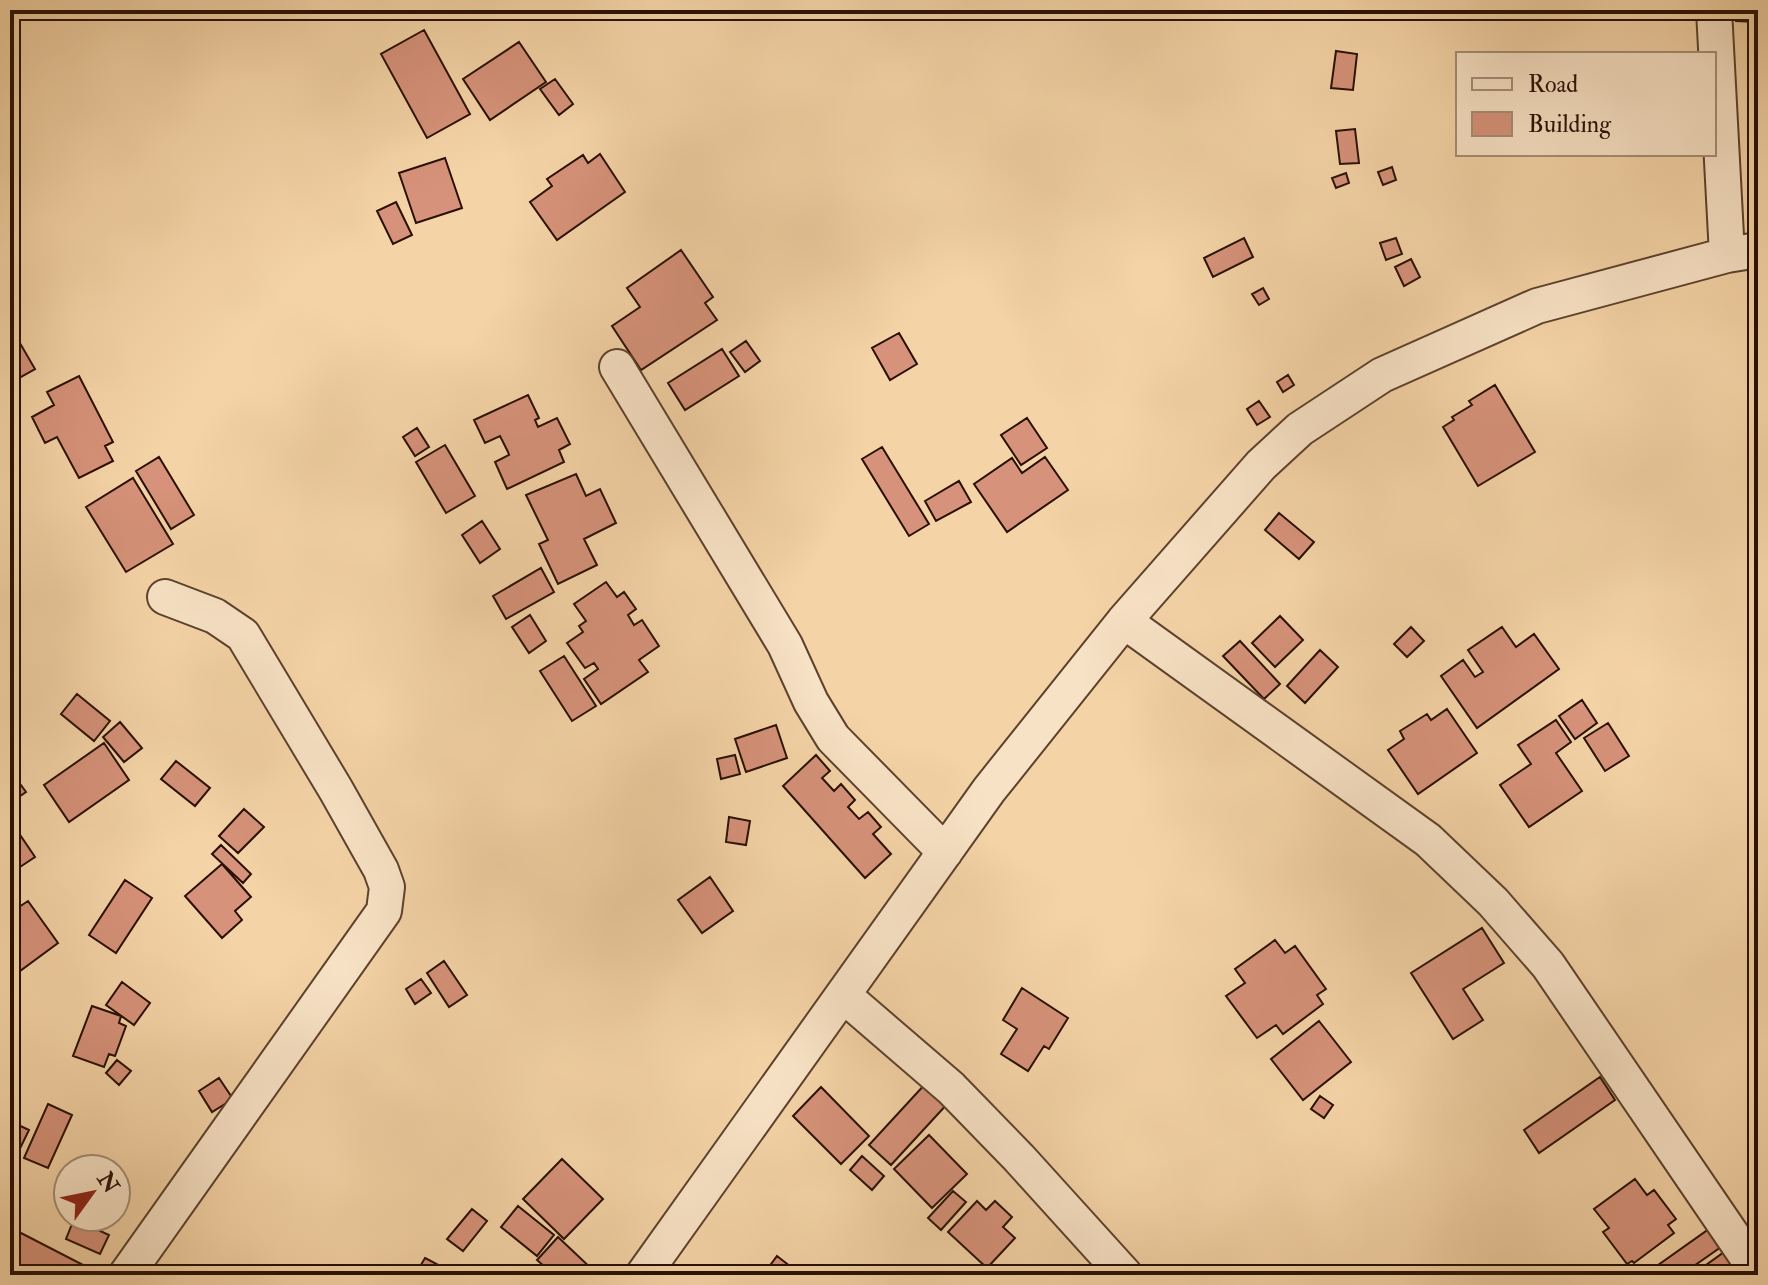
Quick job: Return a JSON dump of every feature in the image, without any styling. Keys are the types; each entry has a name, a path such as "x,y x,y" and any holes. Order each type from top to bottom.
{"street":[{"path":"643,1275 989,790 1124,621 1261,465 1300,429 1382,375 1537,306 1742,252 1714,10"},
{"path":"617,367 785,645 811,702 833,738 945,852"},
{"path":"126,1275 384,911 387,887 381,870 336,790 243,635 215,616 165,597"},
{"path":"1124,621 1428,840 1493,902 1548,965 1747,1257"},
{"path":"843,995 951,1088 1125,1275"}],"building":[{"path":"1736,10 1758,10 1758,22 1736,21"},
{"path":"424,30 470,114 427,138 381,54"},
{"path":"519,42 546,82 490,120 463,79"},
{"path":"1336,51 1357,54 1353,90 1331,88"},
{"path":"555,79 573,104 559,115 540,89"},
{"path":"1355,129 1359,163 1340,164 1336,131"},
{"path":"600,154 625,192 557,240 530,202 552,186 547,179 583,155 588,163"},
{"path":"445,158 462,208 416,223 399,173"},
{"path":"1392,167 1396,180 1383,185 1378,172"},
{"path":"1346,173 1349,183 1336,188 1332,178"},
{"path":"396,202 412,235 393,244 377,211"},
{"path":"1244,238 1253,257 1213,277 1204,258"},
{"path":"1396,238 1402,254 1386,260 1380,243"},
{"path":"681,250 713,297 705,303 717,320 641,370 612,326 640,307 627,288"},
{"path":"1411,259 1420,277 1404,286 1395,267"},
{"path":"1263,288 1269,299 1259,305 1252,294"},
{"path":"899,333 917,364 890,380 872,348"},
{"path":"17,338 35,369 10,383 10,342"},
{"path":"746,341 760,361 745,372 730,352"},
{"path":"722,349 739,376 685,410 668,383"},
{"path":"1288,375 1294,385 1283,392 1277,382"},
{"path":"79,376 113,442 105,446 113,461 79,478 57,437 45,443 32,417 54,405 47,392"},
{"path":"1495,385 1535,452 1478,486 1443,427 1454,420 1452,417 1472,405 1469,401"},
{"path":"528,395 539,418 535,420 538,427 557,418 570,444 559,450 564,462 507,489 495,462 509,455 508,452 500,436 485,443 474,420"},
{"path":"1259,401 1270,417 1257,425 1247,409"},
{"path":"1027,418 1047,448 1021,465 1001,435"},
{"path":"417,428 429,447 415,456 403,437"},
{"path":"445,445 475,496 446,513 416,462"},
{"path":"882,447 929,524 909,536 862,459"},
{"path":"159,457 194,515 171,529 136,471"},
{"path":"1045,457 1068,490 1007,532 974,484 1012,458 1022,473"},
{"path":"576,474 586,496 600,489 616,523 584,539 597,565 558,584 539,544 548,540 526,495"},
{"path":"133,478 173,544 126,572 86,507"},
{"path":"959,481 971,502 936,521 925,501"},
{"path":"1279,513 1314,542 1299,559 1265,530"},
{"path":"482,521 500,549 480,563 462,535"},
{"path":"541,568 554,592 506,619 493,596"},
{"path":"606,582 617,597 624,592 636,609 628,615 634,625 642,620 659,646 639,660 648,672 601,704 584,679 598,669 594,663 585,668 567,643 583,632 579,626 586,621 574,604"},
{"path":"530,615 546,641 529,653 512,627"},
{"path":"1280,616 1303,640 1275,667 1252,643"},
{"path":"1411,627 1424,641 1407,657 1394,644"},
{"path":"1502,627 1516,647 1534,634 1559,669 1477,728 1441,676 1463,660 1475,677 1483,672 1468,650"},
{"path":"1240,641 1280,684 1264,699 1223,656"},
{"path":"1320,650 1338,667 1305,703 1287,686"},
{"path":"564,656 596,706 572,721 540,671"},
{"path":"77,694 110,721 94,741 61,714"},
{"path":"1582,700 1597,723 1575,739 1559,716"},
{"path":"1447,709 1477,753 1418,794 1388,750 1404,739 1400,731 1427,714 1431,720"},
{"path":"1556,720 1571,742 1556,753 1582,791 1529,827 1500,785 1531,764 1518,745"},
{"path":"120,722 142,748 124,762 103,737"},
{"path":"1608,723 1629,756 1605,771 1584,738"},
{"path":"776,725 787,758 746,772 735,739"},
{"path":"104,743 129,780 69,822 44,785"},
{"path":"735,755 740,774 721,779 717,759"},
{"path":"816,755 830,771 822,778 834,791 841,784 855,800 848,807 859,819 868,812 881,827 873,834 891,854 865,878 783,786"},
{"path":"176,761 210,788 195,806 161,779"},
{"path":"10,770 26,792 10,803"},
{"path":"244,809 264,827 238,853 219,836"},
{"path":"729,817 750,821 746,845 726,842"},
{"path":"10,820 35,857 14,871 10,866"},
{"path":"221,845 251,874 243,883 212,854"},
{"path":"222,864 251,897 235,911 242,920 222,938 185,896"},
{"path":"710,877 733,911 702,933 678,900"},
{"path":"125,880 152,898 116,953 89,935"},
{"path":"28,901 58,943 20,971 10,957 10,913"},
{"path":"1482,928 1504,963 1463,989 1483,1020 1453,1039 1411,973"},
{"path":"1275,940 1285,953 1295,946 1326,989 1317,995 1323,1004 1283,1034 1276,1025 1257,1038 1226,996 1245,983 1235,969"},
{"path":"444,961 467,995 449,1007 427,973"},
{"path":"421,979 431,993 415,1004 406,989"},
{"path":"122,982 150,1003 134,1025 106,1005"},
{"path":"1022,988 1068,1018 1049,1049 1044,1046 1028,1071 1001,1054 1017,1029 1003,1020"},
{"path":"92,1006 121,1016 119,1023 126,1026 115,1056 109,1054 104,1067 73,1056"},
{"path":"1319,1021 1351,1062 1303,1100 1271,1059"},
{"path":"117,1060 131,1071 119,1085 106,1073"},
{"path":"1600,1077 1615,1100 1539,1153 1524,1130"},
{"path":"219,1078 233,1099 212,1112 199,1091"},
{"path":"927,1082 949,1102 891,1165 869,1145"},
{"path":"821,1087 869,1136 841,1164 793,1116"},
{"path":"1320,1096 1333,1105 1324,1118 1311,1109"},
{"path":"48,1104 72,1115 55,1153 52,1153 48,1168 24,1158"},
{"path":"10,1121 29,1130 10,1169"},
{"path":"929,1135 967,1174 932,1208 894,1169"},
{"path":"862,1156 884,1176 872,1190 850,1170"},
{"path":"562,1159 603,1199 564,1239 523,1199"},
{"path":"1635,1179 1647,1195 1654,1190 1676,1219 1668,1225 1674,1233 1634,1263 1627,1264 1603,1232 1609,1228 1594,1209"},
{"path":"953,1191 966,1202 941,1230 928,1218"},
{"path":"977,1201 986,1210 995,1201 1012,1217 1003,1227 1015,1238 987,1268 948,1232"},
{"path":"518,1206 554,1235 537,1256 501,1227"},
{"path":"472,1209 487,1221 463,1251 447,1239"},
{"path":"1709,1229 1721,1247 1681,1275 1644,1275"},
{"path":"21,1233 87,1267 83,1275 10,1275 10,1255"},
{"path":"68,1233 109,1235 100,1254 66,1239"},
{"path":"558,1237 595,1272 592,1275 554,1275 537,1260"},
{"path":"1727,1250 1742,1271 1736,1275 1692,1275"},
{"path":"777,1256 800,1274 800,1275 763,1275"},
{"path":"425,1258 452,1272 450,1275 415,1275"}]}
